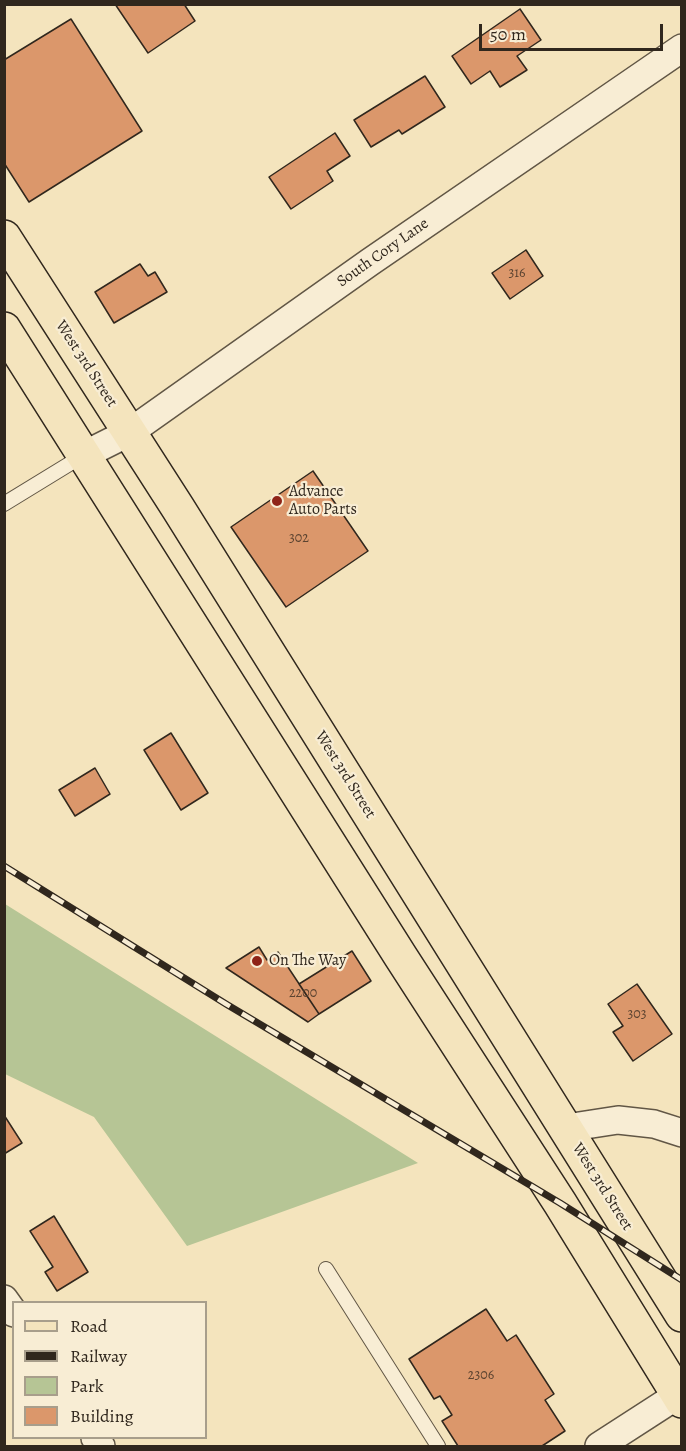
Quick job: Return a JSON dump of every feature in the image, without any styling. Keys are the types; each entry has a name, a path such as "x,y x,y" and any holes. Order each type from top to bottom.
{"main road":[{"name":"West 3rd Street","path":"4,237 130,432 681,1315"},
{"path":"4,329 401,957 560,1203 680,1398"},
{"path":"401,957 503,1081 566,1128"}],"street":[{"name":"South Cory Lane","path":"84,455 130,432 370,262 681,48"},
{"path":"566,1128 618,1120 654,1124 681,1133"},
{"path":"599,1446 680,1398"}],"lane":[{"path":"4,504 84,455"},
{"path":"327,1269 438,1446"}],"green space":[{"path":"5,904 418,1163 187,1246 94,1117 5,1074"}],"building":[{"path":"115,4 184,4 195,21 148,53"},
{"path":"520,9 541,40 517,56 527,70 500,87 490,71 471,84 452,56"},
{"path":"71,19 142,131 29,202 4,163 4,60"},
{"path":"425,76 445,107 402,134 399,130 371,147 354,120"},
{"path":"335,133 350,156 327,171 333,181 291,209 269,177"},
{"path":"526,250 543,276 510,299 492,273"},
{"path":"140,264 148,276 155,272 167,292 114,323 95,292"},
{"path":"313,471 368,551 286,607 231,527"},
{"path":"171,733 208,793 181,810 144,750"},
{"path":"95,768 110,794 75,816 59,790"},
{"path":"259,947 267,960 278,952 319,1014 308,1022 226,968"},
{"path":"352,951 371,981 319,1014 299,984"},
{"path":"637,984 672,1034 633,1061 613,1032 623,1026 608,1004"},
{"path":"4,1115 22,1143 4,1154"},
{"path":"54,1216 88,1272 57,1291 45,1272 53,1267 30,1231"},
{"path":"486,1309 507,1341 516,1335 554,1394 545,1400 565,1431 542,1446 458,1446 442,1421 452,1415 440,1396 434,1399 409,1359"}],"railway":[{"path":"4,866 226,1004 560,1203 682,1280"}],"place":[{"name":"Advance Auto Parts","path":"277,501"},
{"name":"On The Way","path":"257,961"}]}
